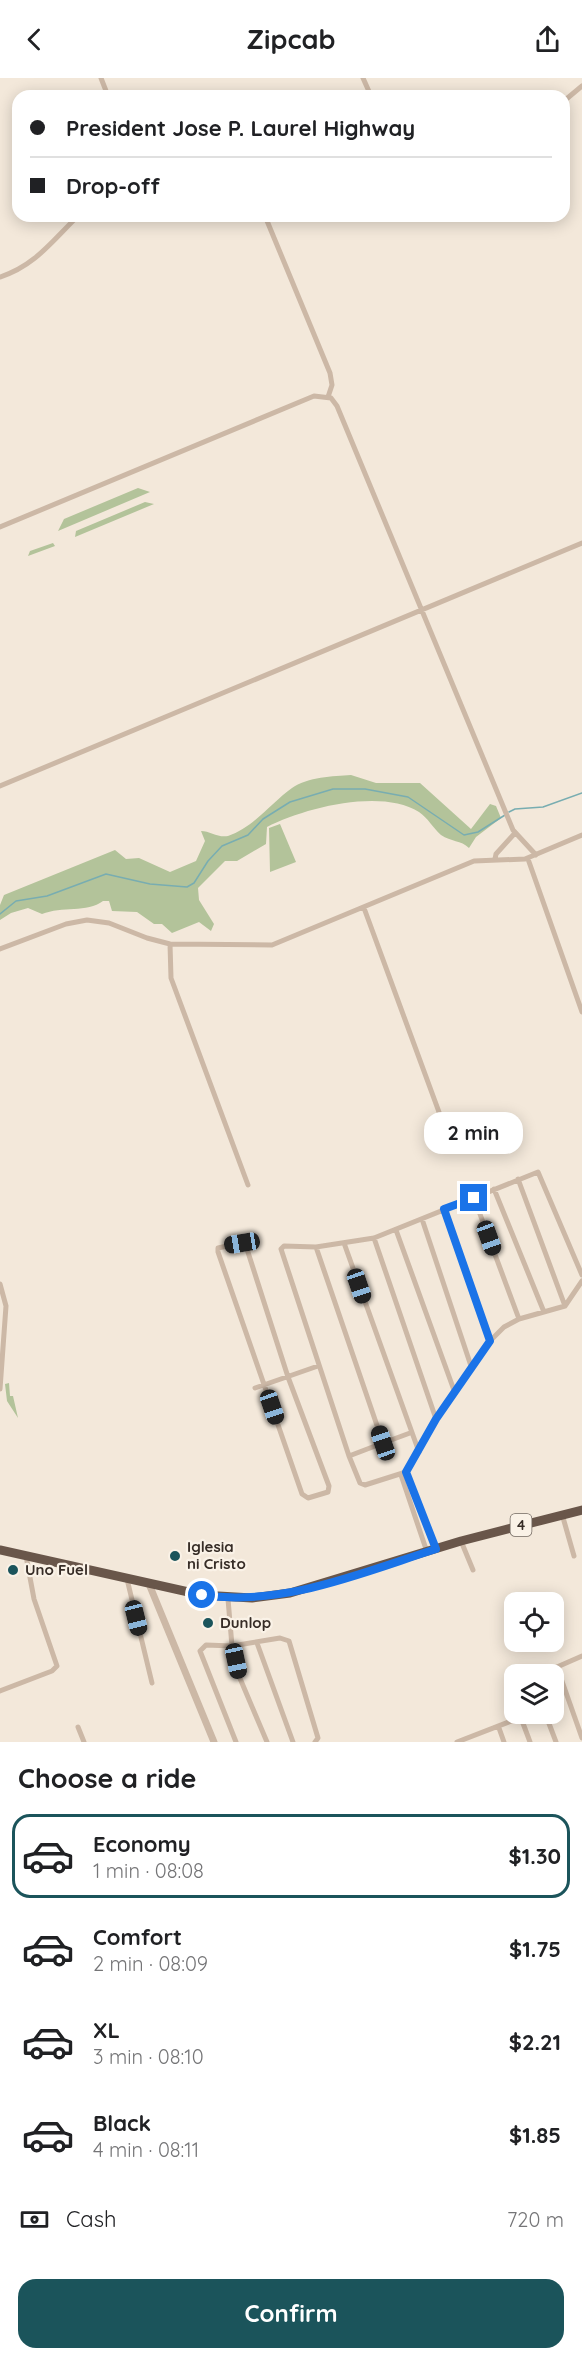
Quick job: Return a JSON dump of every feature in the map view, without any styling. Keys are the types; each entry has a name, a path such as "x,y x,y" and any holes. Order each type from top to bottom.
{"highway":[{"name":"4","path":"0,1550 148,1584 228,1599 290,1593 461,1541 582,1510"}],"street":[{"path":"570,96 582,86"},
{"path":"0,277 20,269 39,256 72,222"},
{"path":"267,222 330,373 332,385 328,397"},
{"path":"0,527 314,396 328,397 337,405 515,833 536,855"},
{"path":"0,786 582,543"},
{"path":"495,860 496,854 515,833"},
{"path":"0,949 66,924 87,920 109,923 147,938 170,944 272,945 474,861 528,859 582,835"},
{"path":"528,859 582,1012"},
{"path":"364,908 450,1142"},
{"path":"170,944 171,978 248,1185"},
{"path":"582,1275 542,1174 536,1172 374,1238 316,1247 284,1246 281,1253 349,1456 360,1483 371,1485 404,1474 419,1452 436,1419 490,1341 504,1327 519,1319 565,1306 582,1281"},
{"path":"518,1179 565,1306"},
{"path":"494,1189 544,1312"},
{"path":"474,1198 519,1319"},
{"path":"444,1209 490,1341"},
{"path":"422,1219 472,1369"},
{"path":"396,1230 455,1393"},
{"path":"374,1238 436,1419"},
{"path":"242,1243 246,1246 288,1377 329,1486 328,1492 308,1498 302,1494 264,1385 218,1252 218,1248 222,1246 242,1243"},
{"path":"345,1243 410,1433 419,1452"},
{"path":"316,1247 383,1443"},
{"path":"0,1284 6,1304 0,1389"},
{"path":"255,1388 318,1366"},
{"path":"349,1456 410,1433"},
{"path":"404,1474 432,1550"},
{"path":"562,1514 574,1556"},
{"path":"422,1524 432,1550"},
{"path":"461,1541 473,1570"},
{"path":"0,1691 52,1671 57,1666 34,1599 26,1556"},
{"path":"127,1579 153,1683"},
{"path":"148,1584 214,1742"},
{"path":"228,1599 232,1646 239,1676 267,1742"},
{"path":"236,1742 200,1651 206,1645 232,1646 280,1638 289,1641 318,1738 315,1742"},
{"path":"257,1643 293,1742"},
{"path":"563,1664 580,1657 582,1666"},
{"path":"564,1684 582,1738"},
{"path":"457,1742 474,1739 508,1724"},
{"path":"523,1724 530,1742"},
{"path":"549,1724 556,1742"},
{"path":"78,1726 84,1742"},
{"path":"499,1728 504,1742"}],"green space":[{"path":"138,488 150,492 58,531 64,519"},
{"path":"145,502 154,504 75,537 76,531"},
{"path":"53,543 55,546 28,556 30,551"},
{"path":"351,775 376,783 420,783 471,829 490,804 496,806 501,818 476,837 469,848 441,835 419,812 403,805 384,802 343,803 301,813 283,820 267,827 266,844 237,861 225,861 198,888 199,900 214,924 211,931 199,922 172,933 162,924 154,924 137,912 112,911 109,901 103,901 90,907 42,914 28,908 11,913 0,920 0,905 4,895 115,850 126,859 139,858 170,872 196,861 205,841 201,831 228,836 246,827 298,784 321,778"},
{"path":"280,824 296,862 270,872 269,828"},
{"path":"9,1383 10,1396 13,1396 18,1418 7,1401 5,1384"}],"waterway":[{"path":"0,914 16,901 47,896 106,874 150,884 187,887 194,883 208,861 222,846 248,835 263,819 290,802 333,789 365,789 408,797 464,835 478,832 505,815"},
{"path":"509,812 515,809 543,807 582,793"}],"place":[{"name":"Iglesia ni Cristo","path":"175,1556"},
{"name":"Uno Fuel","path":"13,1570"},
{"name":"Dunlop","path":"208,1623"}],"route":[{"path":"202,1595 228,1599 290,1593 436,1549 406,1472 436,1419 490,1341 444,1209 474,1198"}]}
